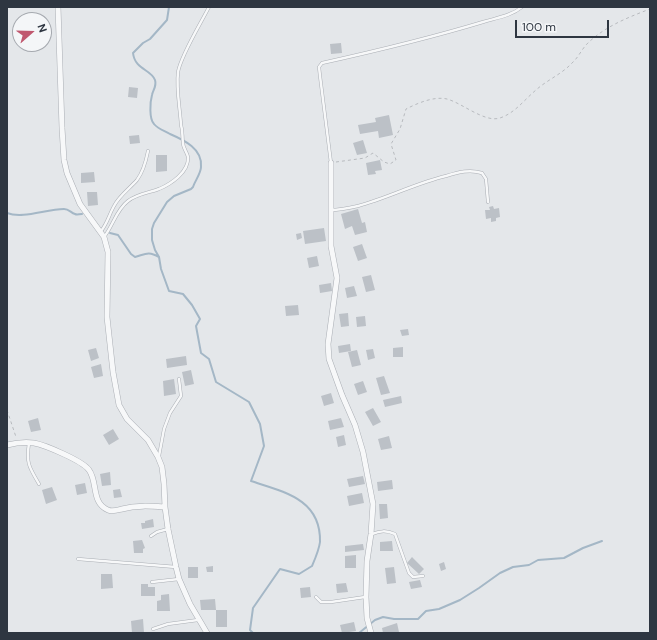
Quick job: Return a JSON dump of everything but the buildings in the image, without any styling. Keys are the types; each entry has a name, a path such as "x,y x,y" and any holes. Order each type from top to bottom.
{"street":[{"path":"58,7 64,160 80,204 104,237 108,252 106,317 119,405 127,419 148,440 162,466 168,529 179,579 198,620 207,633"},
{"path":"331,163 331,246 337,278 328,344 330,359 342,395 355,425 363,452 373,504 367,561 366,597 368,620 371,631"},
{"path":"7,445 34,443 76,460 88,468 94,482 96,496 100,505 109,510 143,505 165,507"}],"lane":[{"path":"104,237 119,210 127,202 139,195 159,189 169,184 180,175 187,166 188,158 183,142 183,131 181,125 178,71 209,7"},
{"path":"331,163 319,67 322,63 467,28 510,14 522,7"},
{"path":"100,232 106,225 114,206 137,179 145,163 148,151"},
{"path":"330,210 339,210 367,203 439,177 461,172 475,171 482,173 486,179 488,202"},
{"path":"158,457 164,429 170,413 181,396 179,379"},
{"path":"29,443 27,457 30,470 39,484"},
{"path":"151,536 157,532 168,529"},
{"path":"371,534 380,531 388,531 395,534 409,574 414,577 424,576"},
{"path":"78,559 176,567"},
{"path":"152,582 179,579"},
{"path":"316,597 321,602 366,597"},
{"path":"153,629 168,624 198,620"}],"path":[{"path":"331,163 365,158 373,153 384,162 390,164 396,160 391,144 400,129 406,108 416,104 437,99 447,99 490,119 499,119 509,114 536,90 573,63 588,42 602,31 627,18 650,9"},
{"path":"7,410 19,444"}],"waterway":[{"path":"169,7 167,20 150,39 143,43 133,53 134,59 140,66 153,76 155,80 150,106 152,122 160,129 192,146 199,155 201,167 193,187 174,196 167,202 154,223 152,229 152,240 159,257 161,269 169,291 183,294 192,305 200,319 196,326 201,353 209,359 216,382 249,402 260,424 264,446 251,481 276,489 298,500 307,507 314,516 319,527 320,542 312,566 299,574 280,569 253,608 250,630 253,633"},
{"path":"7,213 20,215 64,209 72,213 82,214"},
{"path":"110,233 118,235 131,254 135,257 145,254 159,257"},
{"path":"359,633 375,620 383,617 394,619 418,619 426,611 439,609 460,600 500,573 513,567 529,565 538,560 564,558 583,548 602,541"}]}
